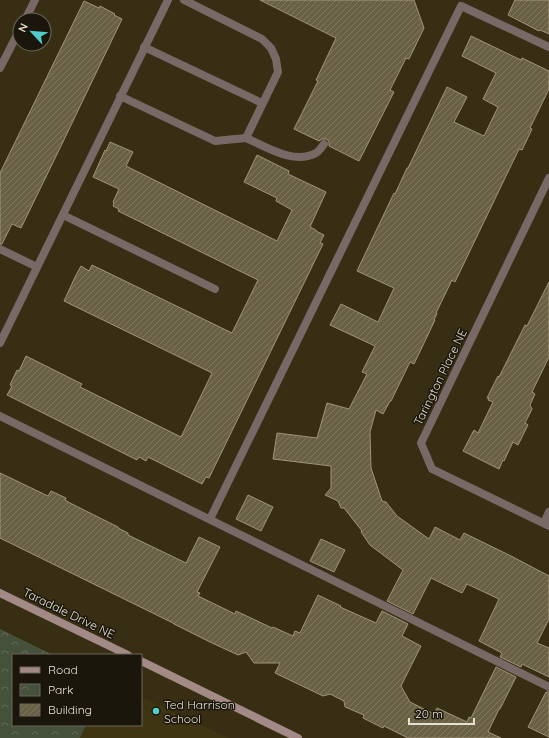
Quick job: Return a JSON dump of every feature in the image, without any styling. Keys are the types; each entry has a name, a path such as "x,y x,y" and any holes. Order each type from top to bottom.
{"street":[{"path":"28,12 35,0"},
{"path":"0,343 168,0"},
{"path":"184,0 262,39 271,48 276,59 278,72 246,138"},
{"path":"210,519 461,6 549,48"},
{"path":"0,68 12,45"},
{"path":"144,47 262,103"},
{"path":"120,96 215,141 246,138 285,156 303,158 317,153 324,144"},
{"name":"Tarington Place NE","path":"546,524 432,469 421,443 549,178"},
{"path":"63,214 215,289"},
{"path":"0,249 37,267"},
{"path":"0,416 549,687"},
{"path":"546,524 549,512"},
{"name":"Taradale Drive NE","path":"0,593 126,654"},
{"path":"142,662 298,738"}],"shaded area":[{"name":"Ted Harrison School","path":"142,697 228,738 80,738 86,726 142,726"}],"green space":[{"path":"0,629 51,654 12,654 12,726 86,726 80,738 0,738"}],"building":[{"path":"260,0 414,0 424,28 409,59 406,58 390,90 394,92 359,161 329,146 327,139 322,139 319,141 294,129 318,81 316,80 336,38"},
{"path":"515,0 549,0 549,34 540,30 539,31 508,15"},
{"path":"84,1 99,8 100,6 122,19 21,228 12,224 2,244 0,244 0,173"},
{"path":"471,36 521,60 522,58 549,71 549,89 530,128 532,129 522,150 519,149 455,282 452,280 414,364 410,362 383,414 376,410 370,432 371,468 382,501 386,502 397,516 429,539 435,527 460,540 464,533 549,576 549,619 537,643 549,648 549,677 522,664 521,667 500,657 502,653 479,641 499,599 467,584 462,593 431,578 413,614 387,601 403,570 370,545 361,532 362,531 344,508 341,508 338,501 325,495 331,488 331,466 273,459 277,433 317,438 327,403 349,409 367,374 362,372 375,346 330,325 341,304 378,322 394,288 357,271 447,87 467,97 454,122 484,136 498,107 483,99 496,73 462,56"},
{"path":"110,142 133,152 126,166 277,241 292,210 276,201 277,198 244,182 257,155 289,171 288,174 326,192 310,227 324,235 320,243 323,244 209,478 206,477 202,484 148,457 146,461 139,457 137,460 7,395 12,386 10,385 17,370 19,371 26,356 82,384 80,387 181,437 212,373 64,301 76,275 81,266 89,271 92,265 232,333 258,280 118,211 119,209 113,206 113,202 119,189 93,177"},
{"path":"549,282 549,357 532,392 535,394 530,405 532,409 525,423 528,425 518,445 513,442 499,469 463,451 474,430 478,433 493,402 487,398 525,325 527,326"},
{"path":"0,473 48,496 51,491 66,498 65,500 70,503 118,527 128,533 128,535 186,563 199,537 220,547 197,592 200,593 198,596 235,614 236,611 293,636 295,631 300,633 318,595 341,606 340,607 376,623 382,611 408,624 402,636 421,646 401,686 410,702 434,714 437,708 467,722 469,717 471,718 496,667 516,677 488,732 501,738 408,738 384,726 383,728 363,718 364,715 345,707 344,701 330,694 323,696 275,673 280,663 254,663 246,652 238,655 0,538"},
{"path":"248,495 273,507 261,531 236,519"},
{"path":"321,539 345,550 334,572 310,561"},
{"path":"546,692 549,692 549,737 528,727"}],"place":[{"name":"Ted Harrison School","path":"156,711"}]}
